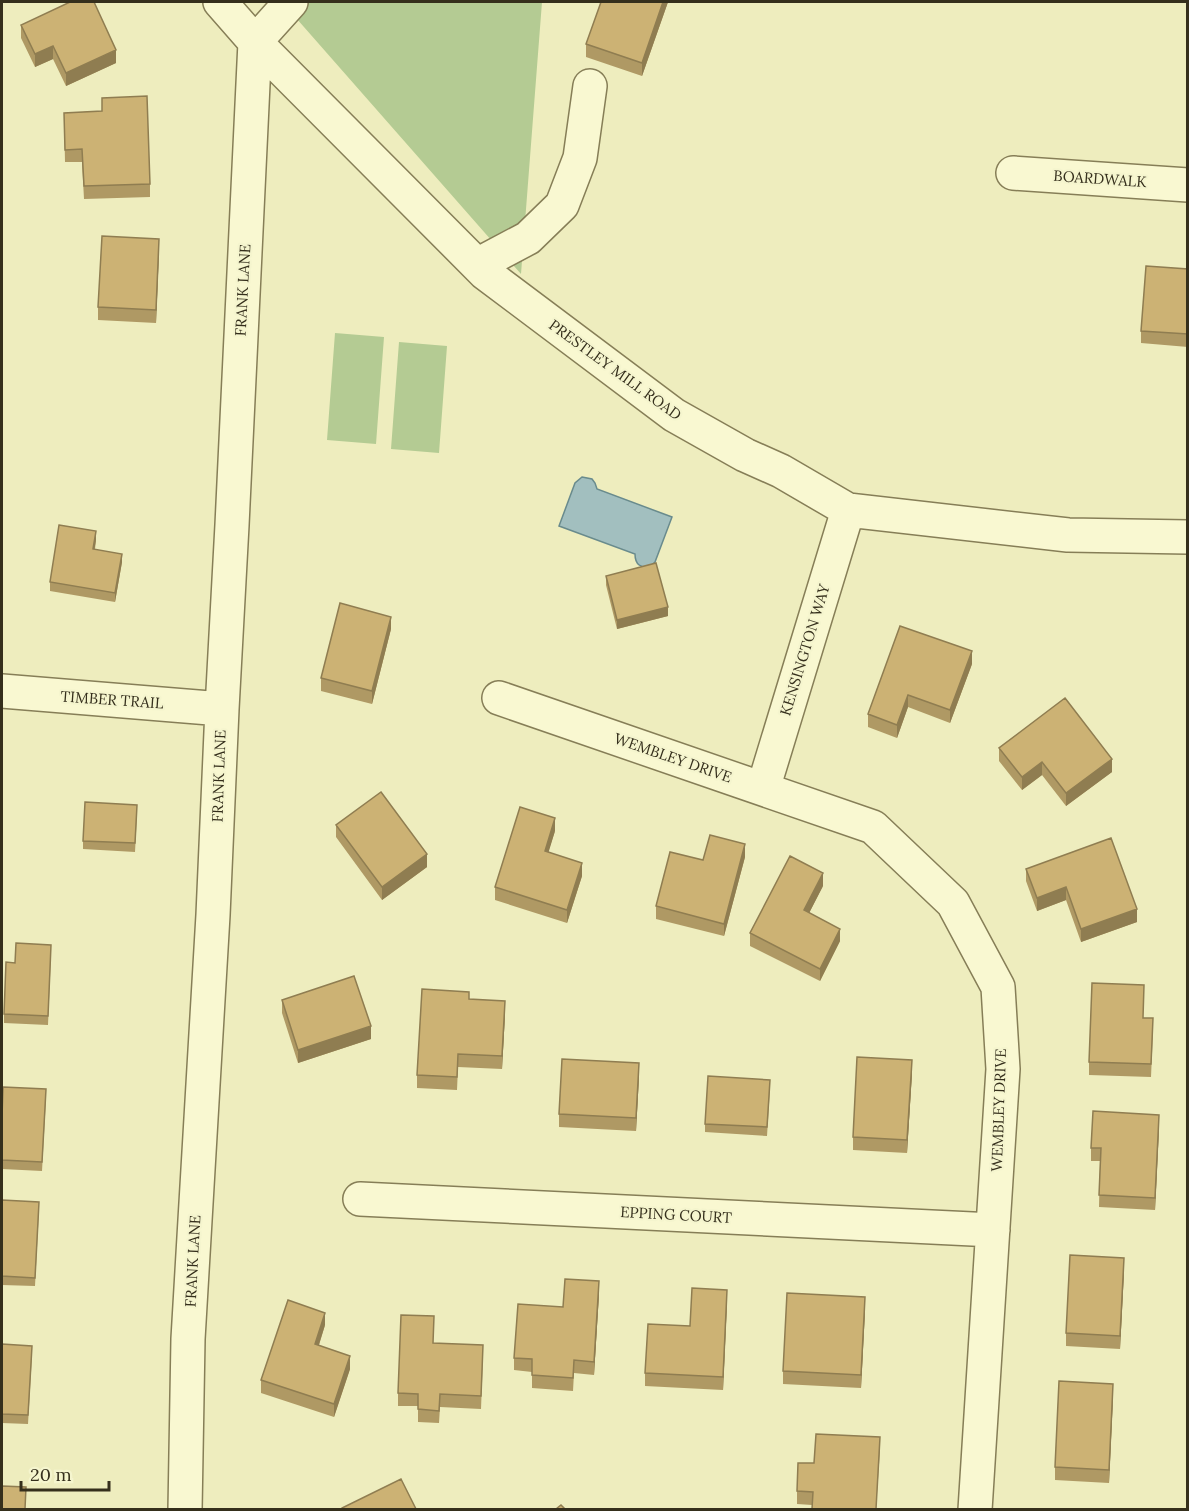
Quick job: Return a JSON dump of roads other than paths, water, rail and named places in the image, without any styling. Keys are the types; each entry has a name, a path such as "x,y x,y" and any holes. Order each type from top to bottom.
{"street":[{"name":"PRESTLEY MILL ROAD","path":"220,2 255,42 485,273 674,415 745,455 782,471 848,510 1068,535 1188,537"},
{"path":"255,42 291,2"},
{"name":"FRANK LANE","path":"185,1509 188,1339 213,915 255,42"},
{"path":"477,265 528,238 562,205 580,158 590,86"},
{"name":"BOARDWALK","path":"1013,173 1188,185"},
{"name":"KENSINGTON WAY","path":"763,789 848,510"},
{"name":"TIMBER TRAIL","path":"2,691 222,709"},
{"name":"WEMBLEY DRIVE","path":"499,698 873,827 953,903 998,987 1003,1069 975,1509"},
{"name":"EPPING COURT","path":"360,1199 993,1230"}],"water":[{"path":"582,477 592,479 597,489 672,517 655,562 650,567 639,565 635,554 559,526 575,483"}]}
